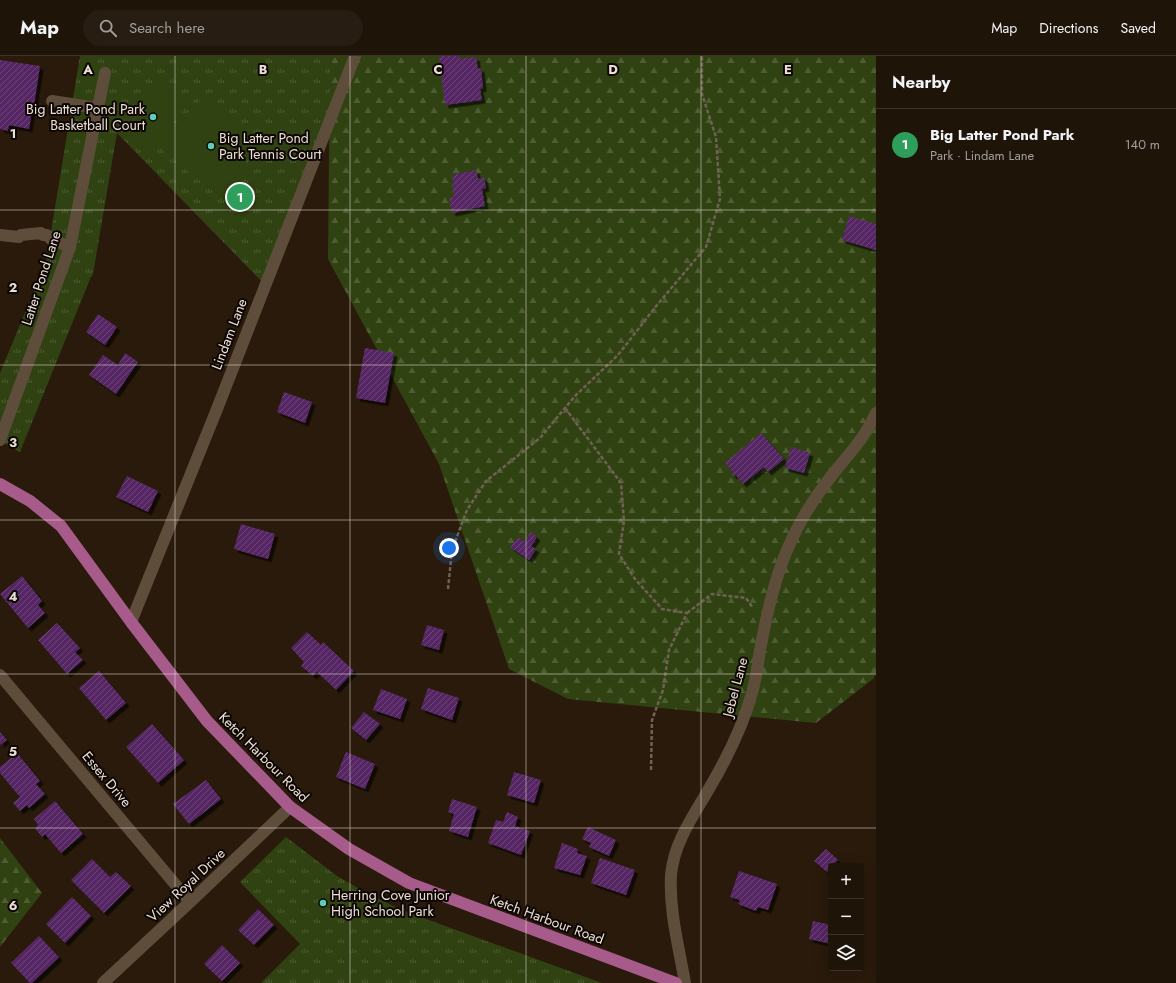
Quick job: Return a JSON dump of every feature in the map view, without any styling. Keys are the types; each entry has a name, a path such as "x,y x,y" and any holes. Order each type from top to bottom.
{"main road":[{"name":"Ketch Harbour Road","path":"0,484 30,501 61,526 131,622 207,721 290,807 349,849 409,883 676,983"}],"street":[{"name":"Lindam Lane","path":"131,622 217,409 355,56"},
{"name":"Latter Pond Lane","path":"0,440 70,247 104,73"},
{"path":"52,101 98,108"},
{"path":"0,235 19,237 21,235 41,233 70,247"},
{"name":"Jebel Lane","path":"685,983 672,906 672,874 675,857 681,839 722,765 736,735 752,694 777,578 792,537 801,520 821,490 864,435 876,413"},
{"name":"Essex Drive","path":"0,675 190,902"},
{"name":"View Royal Drive","path":"103,983 290,807"}],"path":[{"path":"448,589 452,550 467,510 486,481 540,438 575,396 618,355 657,305 706,247 720,199 716,138 702,94 702,56"},
{"path":"565,408 621,483 624,521 619,554 635,579 662,609 687,613"},
{"path":"651,770 652,720 663,690 669,650 687,613 712,594 746,598 766,626"}],"green space":[{"path":"80,56 356,56 265,285 117,133 93,274 20,452 0,441 0,373 46,262"},
{"path":"330,56 876,56 876,674 873,679 816,723 568,699 509,669 439,464 328,259"},
{"name":"Big Latter Pond Park Basketball Court","path":"158,79 189,103 148,154 116,131"},
{"name":"Big Latter Pond Park Tennis Court","path":"203,97 261,143 219,196 160,148"},
{"name":"Herring Cove Junior High School Park","path":"286,837 337,876 370,895 404,911 602,983 261,983 300,944 240,882"},
{"path":"0,838 42,893 0,947"}],"building":[{"path":"439,56 460,56 460,59 476,57 478,69 481,68 483,88 480,89 482,100 445,105"},
{"path":"0,60 40,66 29,129 9,125 8,131 0,129"},
{"path":"476,170 478,179 484,177 486,188 482,189 485,206 452,213 449,198 454,197 452,175"},
{"path":"849,216 876,224 876,250 842,240"},
{"path":"98,314 117,327 105,345 86,332"},
{"path":"365,348 394,353 385,403 356,398"},
{"path":"125,353 138,362 116,394 89,375 103,355 118,365"},
{"path":"284,392 312,402 305,423 277,412"},
{"path":"761,433 784,459 768,472 764,467 743,484 735,474 733,476 731,473 733,472 725,463"},
{"path":"791,447 810,453 804,473 785,468"},
{"path":"127,476 158,491 148,512 116,497"},
{"path":"241,524 275,534 268,559 234,549"},
{"path":"531,532 537,537 531,546 536,549 529,560 510,547 518,537 524,542"},
{"path":"22,576 42,601 38,605 45,613 28,628 0,594"},
{"path":"57,623 80,648 75,652 83,660 67,674 38,640"},
{"path":"427,625 444,630 439,650 421,645"},
{"path":"307,632 321,645 323,642 354,671 336,690 317,672 313,676 301,666 304,662 291,648"},
{"path":"99,671 126,703 106,720 79,688"},
{"path":"428,688 459,698 452,720 421,709"},
{"path":"381,689 407,699 400,719 373,710"},
{"path":"364,712 380,724 366,740 351,728"},
{"path":"152,724 184,760 158,783 126,747"},
{"path":"0,732 7,740 0,745"},
{"path":"346,752 375,764 365,789 336,777"},
{"path":"17,753 40,781 36,784 45,794 29,808 27,805 20,811 13,803 20,797 0,773 0,767"},
{"path":"514,772 541,780 534,803 507,795"},
{"path":"206,780 221,799 189,824 173,804"},
{"path":"452,799 477,807 468,837 449,831 454,814 448,812"},
{"path":"55,801 83,834 61,853 45,834 42,837 35,828 38,825 34,819"},
{"path":"507,812 518,817 515,826 530,831 521,855 488,843 496,820 503,822"},
{"path":"588,827 616,840 609,856 589,847 591,843 582,839"},
{"path":"562,843 578,849 577,853 587,856 580,875 554,868"},
{"path":"826,849 838,860 835,863 828,863 827,872 814,861"},
{"path":"600,858 635,870 626,895 591,883"},
{"path":"92,859 110,877 116,872 131,886 104,913 71,880"},
{"path":"739,871 777,884 768,910 758,907 756,911 738,904 740,900 730,897"},
{"path":"72,897 91,916 65,943 46,924"},
{"path":"258,909 274,925 254,945 238,930"},
{"path":"813,921 828,924 828,943 809,939"},
{"path":"39,936 59,957 32,983 30,983 11,963"},
{"path":"222,945 240,963 222,981 204,964"}],"place":[{"name":"Big Latter Pond Park Basketball Court","path":"153,117"},
{"name":"Big Latter Pond Park Tennis Court","path":"211,146"},
{"name":"Big Latter Pond Park","path":"240,197"},
{"name":"Herring Cove Junior High School Park","path":"323,903"}]}
